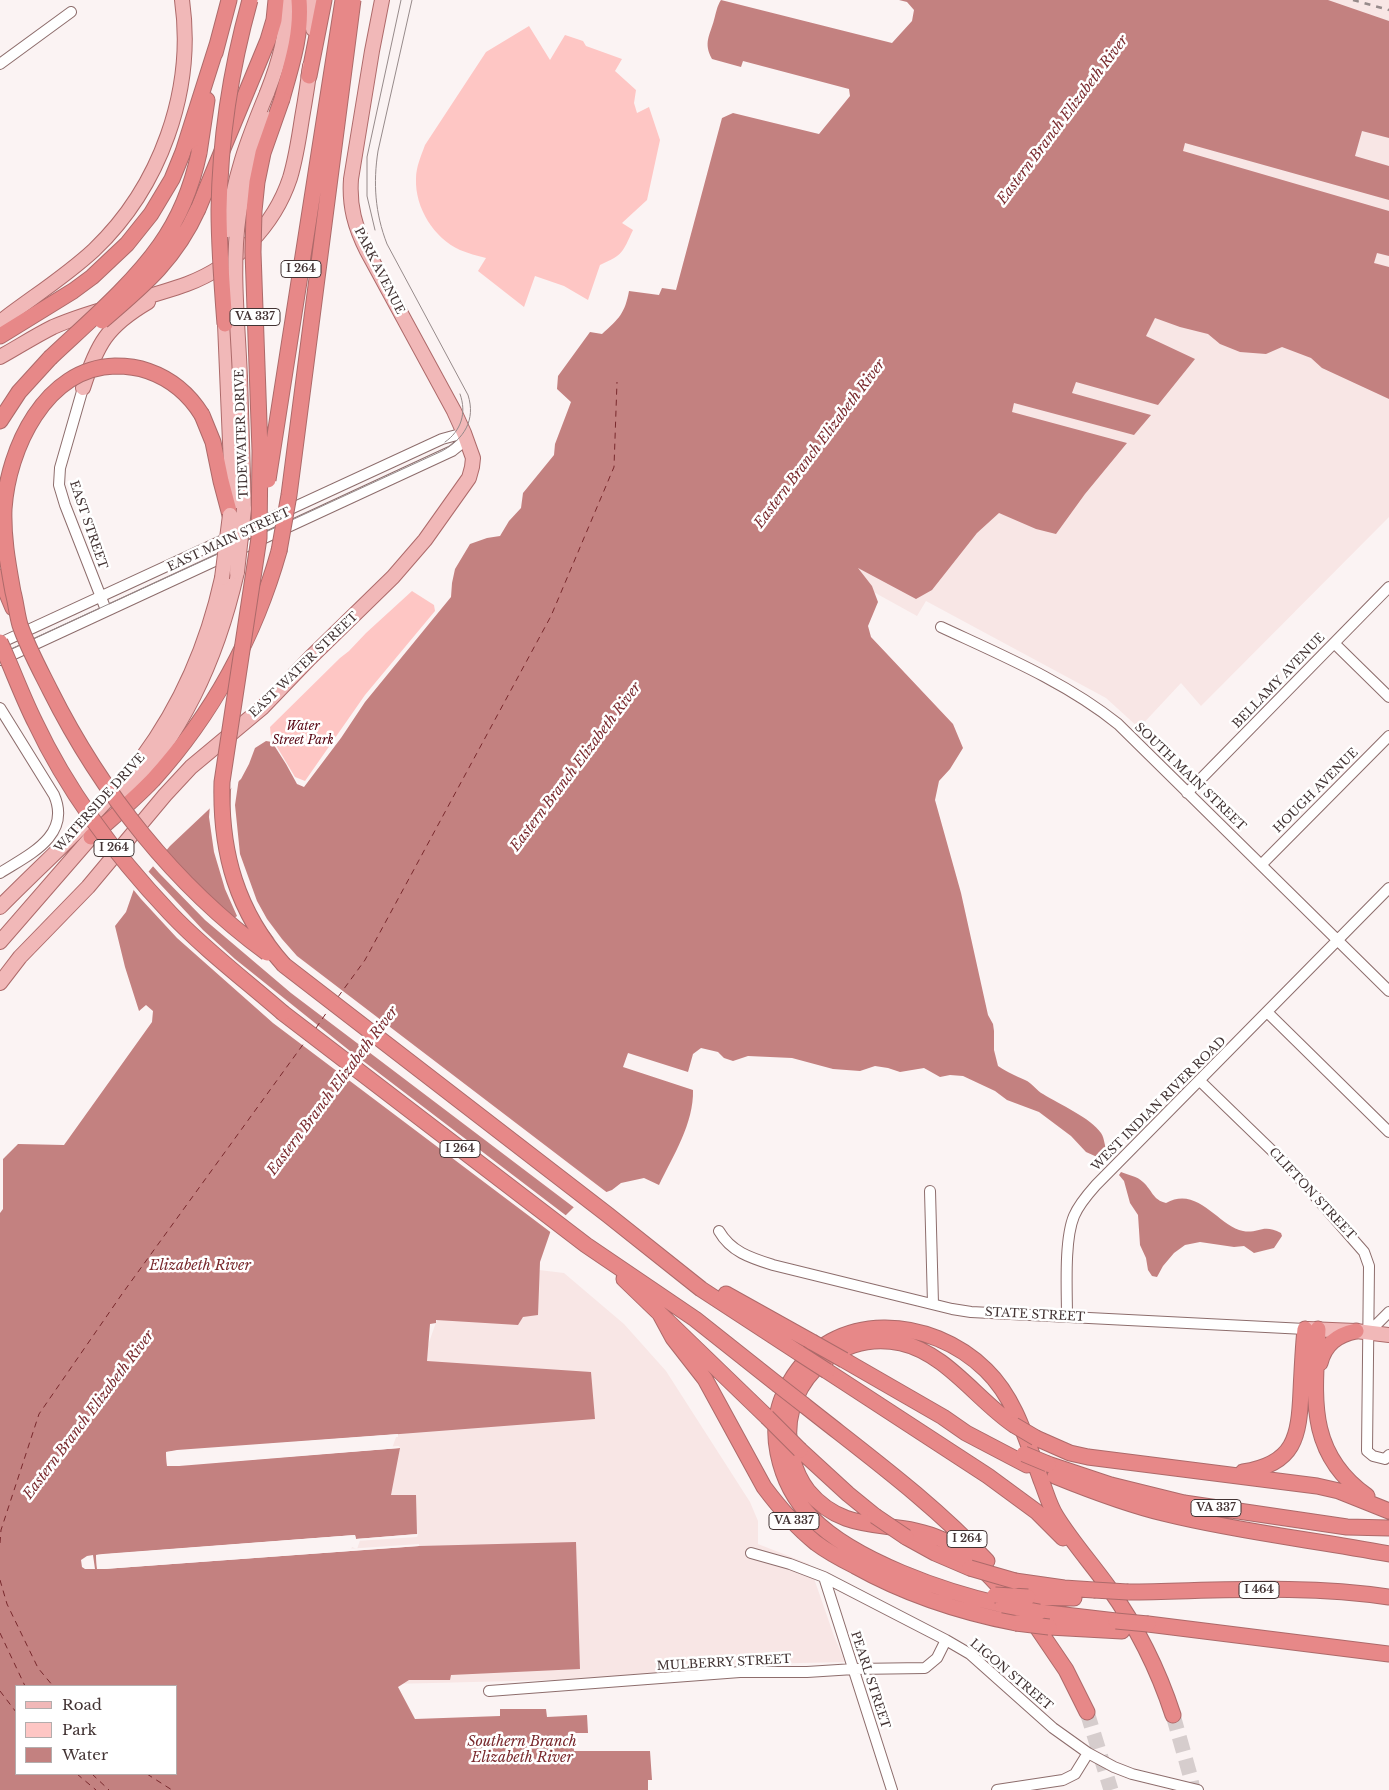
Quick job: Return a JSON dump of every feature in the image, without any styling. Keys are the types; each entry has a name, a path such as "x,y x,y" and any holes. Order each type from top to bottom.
{"highway":[{"path":"0,336 73,292 92,277 127,244 151,214 169,185 183,152 217,45 229,0"},
{"path":"225,324 219,233 221,160 232,79 250,0"},
{"path":"50,358 90,331 155,274 176,249 198,210 268,40 274,20 276,0"},
{"name":"VA 337","path":"259,538 260,451 253,224 260,167 271,127 275,96 290,71 299,32 299,0"},
{"path":"309,76 324,0"},
{"name":"I 264","path":"343,0 222,782 222,828 230,864 244,905 259,934 284,965 701,1289 988,1476 1037,1512 1084,1557 1111,1591 1140,1637 1158,1673 1173,1715"},
{"path":"91,837 152,781 185,742 205,713 244,646 266,594 279,552 289,496 354,0"},
{"path":"0,421 19,392 50,358 133,277 161,244 177,218 194,177 217,45"},
{"path":"20,625 6,559 5,498 9,479 17,451 30,425 45,402 62,386 84,373 101,368 128,366 144,369 171,381 188,396 202,415 237,512"},
{"path":"0,577 20,625 64,717 84,752 120,806 151,844 202,898 231,925 284,965"},
{"name":"I 264","path":"0,642 35,722 69,784 105,837 171,914 283,1013 586,1245 695,1319 909,1487 949,1522 987,1561 1036,1617 1087,1712"},
{"name":"VA 337","path":"586,1245 660,1314 673,1338 705,1379 764,1487 780,1507 816,1543 874,1577 954,1608 1016,1623 1071,1629 1086,1624 1150,1628 1297,1642 1389,1654"},
{"name":"VA 337","path":"666,1260 707,1281 743,1304 943,1417 969,1427 1026,1459 1050,1469 1184,1503 1347,1527 1389,1528"},
{"path":"660,1314 800,1450 875,1516 906,1537 935,1553 970,1568 1047,1592"},
{"path":"1084,1557 1053,1511 1014,1409 1001,1387 986,1369 954,1345 918,1332 884,1328 866,1330 846,1335 825,1345 808,1359 795,1374 783,1396 776,1422 776,1435 782,1470 800,1504 836,1538 872,1559 931,1583 999,1600 1036,1617 1063,1615 1086,1624"},
{"path":"1311,1329 1316,1374 1317,1418 1322,1439 1338,1470 1349,1482 1388,1511"},
{"path":"1223,1474 1269,1466 1280,1459 1294,1440 1300,1418 1311,1329"},
{"path":"1316,1374 1322,1354 1328,1346 1340,1336 1362,1332"},
{"path":"1036,1617 954,1545 914,1530 866,1524 844,1518 817,1500 800,1479 794,1467 788,1434 793,1402 805,1380 814,1370 835,1353 861,1343 882,1341 902,1344 929,1355 942,1363 1000,1416 1036,1438 1070,1453 1088,1457 1317,1486 1347,1494 1388,1511"},
{"path":"1050,1469 1116,1499 1167,1514 1389,1554"},
{"name":"I 464","path":"1047,1592 1097,1594 1295,1590 1389,1597"},
{"path":"999,1600 1028,1597 1047,1592"}],"main road":[{"path":"0,322 67,272 94,249 115,227 149,177 166,140 178,100 184,55 185,23 182,0"},
{"name":"TIDEWATER DRIVE","path":"91,837 154,763 190,705 204,677 220,633 237,572 237,512 231,466 239,214 253,156 275,96 284,45 286,0"},
{"path":"0,357 62,324 200,279 235,256 252,240 272,217 286,189 293,168 309,76 313,31 313,0"},
{"name":"PARK AVENUE","path":"382,0 351,179 352,215 367,251 454,411 465,436"},
{"name":"TIDEWATER DRIVE","path":"234,378 225,324 228,234 232,198 241,160 275,96"},
{"path":"83,388 97,350 112,328 133,310 165,291"},
{"name":"EAST WATER STREET","path":"0,983 20,957 88,887 191,767 264,707 310,658 404,566 469,478 473,458 465,436"},
{"name":"WATERSIDE DRIVE","path":"0,907 39,870 133,770 172,711 194,667 210,624 237,512"},
{"name":"WATERSIDE DRIVE","path":"0,942 91,837"},
{"name":"STATE STREET","path":"1311,1329 1362,1332"},
{"path":"1362,1332 1389,1335"}],"street":[{"path":"0,64 71,12"},
{"name":"EAST STREET","path":"83,388 60,468 59,485 106,610"},
{"name":"EAST MAIN STREET","path":"0,642 442,439 465,436"},
{"name":"EAST MAIN STREET","path":"0,660 452,451 465,436"},
{"name":"BELLAMY AVENUE","path":"1187,793 1389,587"},
{"name":"SOUTH MAIN STREET","path":"941,627 1059,685 1101,710 1118,724 1389,991"},
{"path":"1334,643 1389,698"},
{"path":"0,708 49,786 56,800 58,811 54,830 47,841 0,873"},
{"name":"HOUGH AVENUE","path":"1261,864 1389,736"},
{"name":"WEST INDIAN RIVER ROAD","path":"1067,1317 1070,1226 1080,1205 1104,1177 1389,888"},
{"path":"1267,1012 1389,1132"},
{"name":"CLIFTON STREET","path":"1200,1081 1293,1171 1364,1252 1369,1266 1362,1332 1367,1451 1373,1456 1387,1457"},
{"path":"930,1191 933,1304"},
{"name":"STATE STREET","path":"719,1230 730,1246 742,1254 773,1265 971,1312 1311,1329"},
{"path":"1362,1332 1389,1312"},
{"name":"LIGON STREET","path":"751,1553 790,1564 824,1577 970,1654 1053,1728 1088,1753 1114,1767 1132,1774 1198,1790"},
{"name":"PEARL STREET","path":"824,1577 892,1790"},
{"name":"MULBERRY STREET","path":"489,1691 740,1672 925,1668 937,1658 946,1640"},
{"path":"997,1790 1063,1780 1075,1774 1088,1753"}],"shaded area":[{"path":"1278,0 1389,0 1389,517 1201,706 1181,683 1139,728 1106,698 926,601 917,616 841,574"},
{"path":"539,1270 564,1273 624,1324 666,1371 750,1502 758,1521 758,1544 809,1564 845,1662 712,1665 715,1676 352,1685 339,1579 352,1547 357,1549 441,1308"}],"green space":[{"path":"529,26 550,60 565,35 583,41 586,46 622,59 615,71 636,90 634,103 637,113 649,107 660,140 647,200 622,223 633,230 627,244 618,255 600,265 588,300 564,286 535,276 524,307 478,271 486,258 460,250 451,245 434,230 419,201 416,175 425,145 486,52"},
{"name":"Water Street Park","path":"412,591 434,605 435,611 365,695 305,781 295,777 271,737 270,727"}],"water":[{"path":"721,0 892,43 912,21 914,10 907,2 899,0 1328,0 1389,21 1389,138 1362,131 1355,156 1389,166 1389,200 1185,143 1183,151 1389,211 1389,256 1377,253 1374,263 1389,267 1389,399 1322,368 1311,358 1282,347 1266,354 1240,352 1220,344 1208,334 1155,318 1146,336 1195,359 1158,405 1076,382 1072,393 1151,415 1134,435 1014,403 1012,412 1127,443 1085,494 1056,534 1036,529 999,513 977,533 932,590 916,599 858,568 872,586 878,602 868,626 871,637 953,724 963,748 950,769 939,781 935,800 961,893 988,1015 993,1024 994,1050 998,1066 1028,1081 1041,1093 1090,1122 1102,1135 1110,1158 1106,1161 1086,1152 1071,1136 1039,1112 1007,1100 995,1091 963,1076 950,1075 940,1077 924,1068 900,1072 875,1066 860,1071 833,1069 792,1058 748,1056 733,1061 724,1058 718,1052 701,1048 693,1054 688,1072 628,1053 623,1067 693,1090 690,1115 686,1127 659,1185 644,1178 621,1183 612,1190 579,1202 551,1230 540,1262 538,1315 523,1317 518,1325 436,1320 436,1323 430,1324 427,1361 591,1372 595,1419 166,1452 167,1466 179,1466 400,1448 391,1495 416,1495 417,1534 356,1539 355,1535 96,1555 97,1569 104,1569 419,1546 576,1542 580,1669 451,1675 450,1680 409,1680 398,1687 415,1719 500,1716 500,1709 546,1709 547,1717 587,1715 588,1733 573,1733 574,1751 650,1751 652,1780 648,1780 648,1790 0,1790 0,1213 3,1209 3,1159 18,1144 64,1145 152,1022 153,1011 146,1005 139,1011 125,967 115,926 126,912 134,889 170,846 241,779 255,748 266,741 272,742 297,784 304,787 365,702 451,597 455,569 470,544 500,536 509,521 521,508 523,493 554,455 555,444 571,402 557,389 558,376 590,332 602,334 613,324 623,310 629,291 659,295 662,288 676,290 722,118 733,113 819,134 850,96 849,89 743,61 741,67 712,59 708,48 708,39"},
{"path":"1121,1172 1141,1180 1155,1197 1162,1202 1188,1199 1207,1208 1234,1228 1248,1232 1270,1229 1281,1233 1282,1236 1274,1248 1254,1253 1244,1246 1234,1247 1200,1242 1185,1245 1174,1253 1157,1277 1152,1276 1148,1270 1146,1258 1140,1245 1138,1215 1130,1203 1124,1181 1119,1175"}],"pier":[{"path":"239,778 235,805 240,854 257,901 267,919 297,956 609,1194 581,1204 576,1209 291,993 205,920 159,873 151,864 163,851 221,911 233,919 237,916 225,889 214,852 209,817 210,805 227,789 227,828 231,854 240,882 250,906 276,941 259,918 244,886 231,838 231,790 232,784"},
{"path":"147,870 203,930 235,959 350,1051 568,1217 553,1234 273,1023 177,938 141,899 132,888"},
{"path":"398,1434 398,1437 168,1454 169,1463 399,1446 400,1448 167,1466 166,1452 177,1450"},
{"path":"418,1534 417,1537 356,1541 353,1538 103,1556 98,1557 99,1566 419,1544 419,1546 97,1569 96,1555 103,1554 355,1535 356,1539"},
{"path":"93,1555 95,1569 85,1569 82,1567 81,1560"}],"ferry route":[{"path":"338,997 365,960 551,616 614,467 617,382"},
{"path":"316,1028 329,1009"},
{"path":"0,1543 1,1530 39,1414 122,1294 307,1039"},
{"path":"0,1580 7,1604 38,1668 52,1685"},
{"path":"0,1633 25,1685"},
{"path":"0,1691 15,1711"},
{"path":"78,1775 96,1790"},
{"path":"93,1775 109,1790"},
{"path":"149,1775 172,1790"}],"tunnel":[{"path":"1087,1712 1111,1790"},
{"path":"1173,1715 1193,1790"}],"tram line":[{"path":"375,230 367,196 367,157 401,0"},
{"path":"0,654 442,451 462,435 469,421 470,404 468,395 387,244 376,198 375,186 378,151 412,0"},
{"path":"445,442 455,433 463,415 460,394"}],"railway":[{"path":"1353,0 1389,10"}],"water label":[{"name":"Eastern Branch Elizabeth River","path":"1063,120"},
{"name":"Eastern Branch Elizabeth River","path":"820,444"},
{"name":"Eastern Branch Elizabeth River","path":"576,767"},
{"name":"Eastern Branch Elizabeth River","path":"333,1091"},
{"name":"Elizabeth River","path":"200,1266"},
{"name":"Eastern Branch Elizabeth River","path":"89,1415"},
{"name":"Southern Branch Elizabeth River","path":"522,1750"}]}
